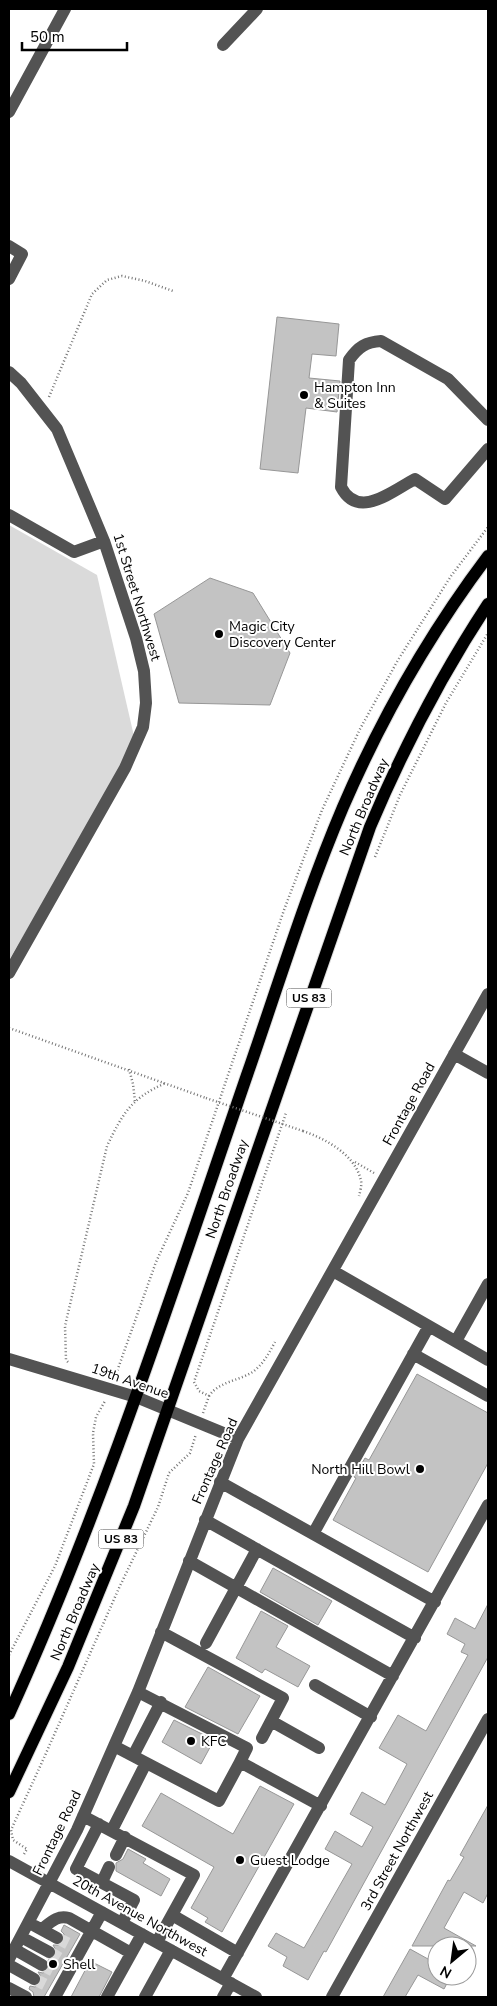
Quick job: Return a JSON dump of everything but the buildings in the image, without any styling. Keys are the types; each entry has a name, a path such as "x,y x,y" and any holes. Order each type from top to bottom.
{"main road":[{"name":"North Broadway","path":"9,1714 52,1615 136,1397 303,915 342,810 374,740 412,673 443,621 488,556"},
{"name":"North Broadway","path":"9,1792 68,1667 112,1564 134,1506 370,827 412,733 462,644 488,604"}],"street":[{"path":"9,112 66,9"},
{"path":"223,45 257,9"},
{"path":"9,246 22,254 9,279"},
{"path":"488,420 448,379 381,341 369,342 356,349 349,360 341,487 346,496 358,504 375,501 415,479 445,499 488,449"},
{"name":"1st Street Northwest","path":"9,372 22,383 57,429 104,541 136,638 144,671 146,702 143,727 125,768 9,973"},
{"path":"9,515 74,552 104,541"},
{"name":"Frontage Road","path":"11,1954 50,1883 83,1816 138,1692 238,1438 454,1054 485,1008 488,994"},
{"path":"454,1054 488,1073"},
{"path":"333,1270 488,1360"},
{"path":"456,1341 488,1284"},
{"path":"313,1534 429,1326"},
{"path":"413,1354 488,1396"},
{"name":"19th Avenue","path":"9,1359 136,1397 199,1424 238,1438"},
{"path":"220,1482 434,1602"},
{"path":"223,1997 238,1953 488,1505"},
{"path":"205,1520 415,1638"},
{"path":"206,1644 257,1549"},
{"path":"189,1561 393,1676"},
{"path":"162,1632 284,1698 262,1738"},
{"path":"315,1685 370,1717"},
{"path":"114,1746 219,1801 240,1762 246,1748 161,1702 138,1692"},
{"path":"133,1756 161,1702"},
{"name":"3rd Street Northwest","path":"332,1997 488,1719"},
{"path":"271,1721 319,1748"},
{"path":"240,1762 321,1806"},
{"path":"112,1830 146,1763"},
{"path":"83,1816 194,1874 157,1942"},
{"path":"100,1824 76,1869 134,1900 122,1923"},
{"path":"116,1855 125,1837"},
{"name":"20th Avenue Northwest","path":"13,1863 256,1997"},
{"path":"102,1882 109,1867"},
{"path":"54,1992 77,1949 92,1931 102,1912"},
{"path":"172,1915 238,1953"},
{"path":"42,1929 56,1918 69,1918 131,1953"},
{"path":"29,1922 57,1938"},
{"path":"107,1997 142,1934"},
{"path":"21,1937 49,1952"},
{"path":"145,1997 171,1950"},
{"path":"11,1954 42,1965"},
{"path":"9,1965 34,1979"},
{"path":"10,1991 26,1997"}],"path":[{"path":"44,410 92,294 107,280 122,276 173,291"},
{"path":"372,865 400,794 442,711 488,634"},
{"path":"9,1028 319,1136 384,1180"},
{"path":"129,1070 135,1101"},
{"path":"70,1365 66,1360 65,1326 107,1146 118,1124 135,1101 146,1092 166,1083"},
{"path":"209,1396 198,1392 194,1382 288,1109"},
{"path":"354,1161 362,1182 358,1198"},
{"path":"13,1863 27,1849 13,1840 11,1830 13,1824 119,1588 158,1507 169,1473 190,1453 209,1396 214,1389 252,1372 265,1360 280,1335"},
{"path":"100,1373 118,1370"},
{"path":"9,1822 13,1824"}],"shaded area":[{"path":"9,525 97,575 136,745 9,960"}],"tunnel":[{"path":"57,1938 73,1946"},
{"path":"49,1952 64,1961"},
{"path":"42,1965 58,1973"},
{"path":"34,1979 50,1987"}],"place":[{"name":"Hampton Inn & Suites","path":"304,395"},
{"name":"Magic City Discovery Center","path":"219,634"},
{"name":"North Hill Bowl","path":"420,1469"},
{"name":"KFC","path":"191,1741"},
{"name":"Guest Lodge","path":"240,1860"},
{"name":"Shell","path":"53,1964"}]}
